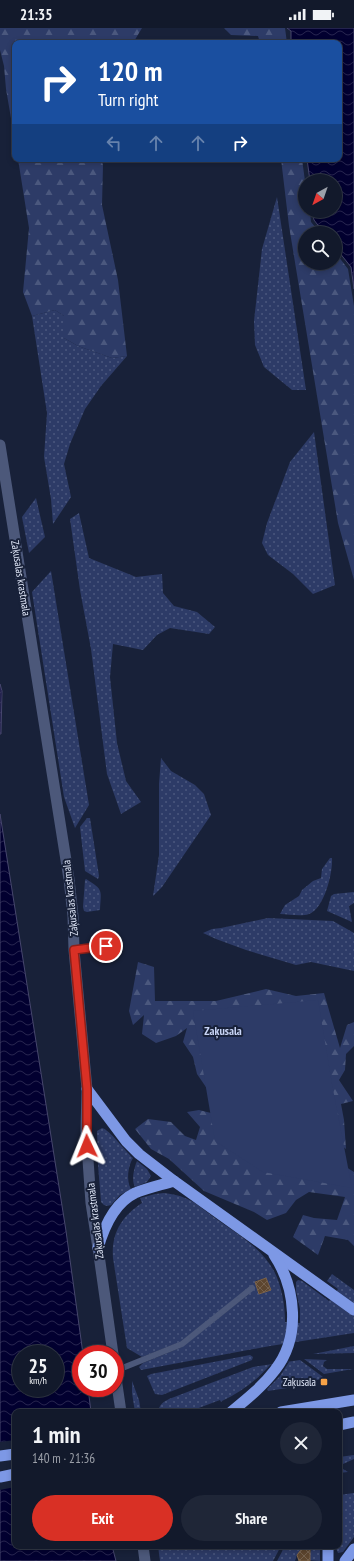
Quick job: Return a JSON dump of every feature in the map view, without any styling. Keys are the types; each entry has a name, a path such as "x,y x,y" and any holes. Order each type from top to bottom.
{"highway":[{"path":"87,1089 126,1141 139,1154 174,1181 354,1310"},
{"path":"98,1248 104,1228 114,1212 126,1200 134,1194 174,1181"},
{"path":"235,1409 263,1385 276,1369 287,1348 292,1329 291,1299 287,1280 281,1266 271,1251"},
{"path":"299,1409 354,1400"},
{"path":"342,1424 354,1422"},
{"path":"0,1456 12,1454"},
{"path":"0,1476 12,1474"},
{"path":"328,1549 328,1561"},
{"path":"345,1561 354,1549"}],"street":[{"name":"Zaķusalas krastmala","path":"0,445 69,879 87,1089 86,1131 91,1203 112,1345"},
{"path":"119,1397 121,1409"},
{"path":"143,1549 145,1561"}],"lane":[{"path":"74,950 98,948 115,944"},
{"path":"124,1367 182,1344 252,1288"}],"green space":[{"path":"0,28 142,28 135,40 12,40 12,124 4,66 0,50"},
{"path":"224,28 285,28 287,40 259,40 258,36 231,35"},
{"path":"18,162 102,162 102,205 118,280 127,356 112,358 78,346 64,338 64,316 55,310 32,316 23,292 29,228"},
{"path":"281,162 302,162 304,174 298,174 298,218 311,218 311,222 314,226 298,226 298,270 342,270 342,261 348,269 354,306 354,580 338,523 289,226"},
{"path":"277,197 306,390 292,390 264,367 255,345 254,321 262,249"},
{"path":"55,310 64,316 64,338 78,346 112,358 127,356 101,386 85,409 70,444 64,464 71,497 53,524 51,499 44,457 47,413 32,316"},
{"path":"314,432 335,585 313,594 293,574 268,555 262,543 267,523 290,462"},
{"path":"36,498 45,537 29,553 22,517"},
{"path":"79,513 89,558 136,577 162,574 163,593 174,606 197,612 215,627 209,634 170,628 157,635 143,650 113,644 110,677 117,743 126,781 141,802 121,814 107,774 91,649 80,590 70,519"},
{"path":"51,571 89,805 75,828 64,797 32,592"},
{"path":"161,758 171,771 195,785 204,794 211,815 162,887 153,896 159,855 159,784"},
{"path":"87,818 90,818 99,876 98,879 85,871 80,827"},
{"path":"330,858 332,858 332,865 329,881 323,898 314,911 309,914 302,915 280,914 285,905 299,896 302,890 313,881 321,878 322,869"},
{"path":"86,879 99,888 101,894 100,910 84,911 83,907"},
{"path":"354,892 354,903 349,906 352,922 327,911 331,896 334,894"},
{"path":"268,918 333,921 354,933 354,971 311,962 296,965 246,950 203,933 212,929"},
{"path":"138,962 154,967 155,1001 216,1001 266,989 296,996 324,993 340,1048 347,1025 354,1022 354,1046 346,1054 345,1070 339,1080 353,1101 341,1104 344,1120 346,1149 272,1091 208,1090 197,1074 193,1057 183,1042 187,1028 176,1036 156,1043 142,1034 144,1015 133,1025 129,1011"},
{"path":"318,1000 352,1188 263,1172 215,1141 193,1011"},
{"path":"199,1110 323,1153 354,1172 354,1246 348,1240 325,1236 318,1255 293,1237 303,1215 314,1218 337,1220 345,1197 309,1192 296,1200 286,1213 267,1220 254,1212 204,1191 169,1159 151,1149 135,1129 148,1119 171,1122 185,1136 196,1140 200,1127 187,1112"},
{"path":"102,1128 113,1136 133,1158 128,1173 128,1181 131,1189 120,1195 111,1205 107,1206 101,1202 98,1165 97,1131"},
{"path":"137,1161 147,1169 151,1176 147,1182 135,1187 133,1178"},
{"path":"164,1193 180,1196 197,1204 256,1248 269,1263 277,1277 282,1296 285,1322 300,1323 300,1309 296,1291 296,1282 298,1280 302,1281 329,1301 338,1289 327,1281 332,1274 354,1290 354,1333 270,1346 141,1370 139,1367 143,1363 182,1347 249,1294 248,1291 180,1342 142,1357 127,1348 113,1258 114,1241 119,1226 135,1208 142,1203 140,1198","holes":["266,1278 270,1290 259,1294 255,1281"]},
{"path":"354,1346 354,1353 313,1354"},
{"path":"250,1355 253,1357 252,1360 162,1395 155,1394 147,1376 151,1374"},
{"path":"304,1359 327,1360 324,1362 323,1366 327,1369 353,1369 324,1374"},
{"path":"300,1360 323,1377 313,1381 313,1384 268,1391 267,1389 280,1376 289,1362 270,1365 248,1386 221,1402 220,1400 196,1409 159,1409 165,1401 169,1399 253,1367"},
{"path":"132,1381 140,1409 135,1409"},
{"path":"354,1455 354,1459 343,1464 343,1469 348,1472 342,1473 342,1457"},
{"path":"354,1493 354,1537 343,1552 338,1553 336,1549 342,1549 342,1495"},
{"path":"158,1549 279,1549 273,1561 160,1561"},
{"path":"283,1549 301,1550 295,1561 277,1561"},
{"path":"312,1549 320,1549 320,1561 306,1560 310,1557"}],"water":[{"path":"287,28 354,28 354,289 351,267 342,256 342,226 319,226 314,218 342,218 342,174 309,174 307,162 342,162 342,40 291,40 291,31"},
{"path":"0,684 2,691 1,734 0,734"},
{"path":"0,814 66,1231 82,1345 72,1345 72,1397 89,1397 91,1409 12,1409 12,1549 113,1549 116,1561 0,1561"}],"pier":[{"path":"12,1440 12,1488 0,1490 0,1442"}],"building":[{"path":"266,1278 271,1290 259,1294 255,1282"},
{"path":"302,1549 310,1549 310,1561 299,1561 297,1555"}],"place":[{"name":"Zaķusala","path":"324,1382"}],"district":[{"name":"Zaķusala","path":"223,1031"}],"route":[{"path":"87,1146 87,1089 74,950 106,946"}]}
